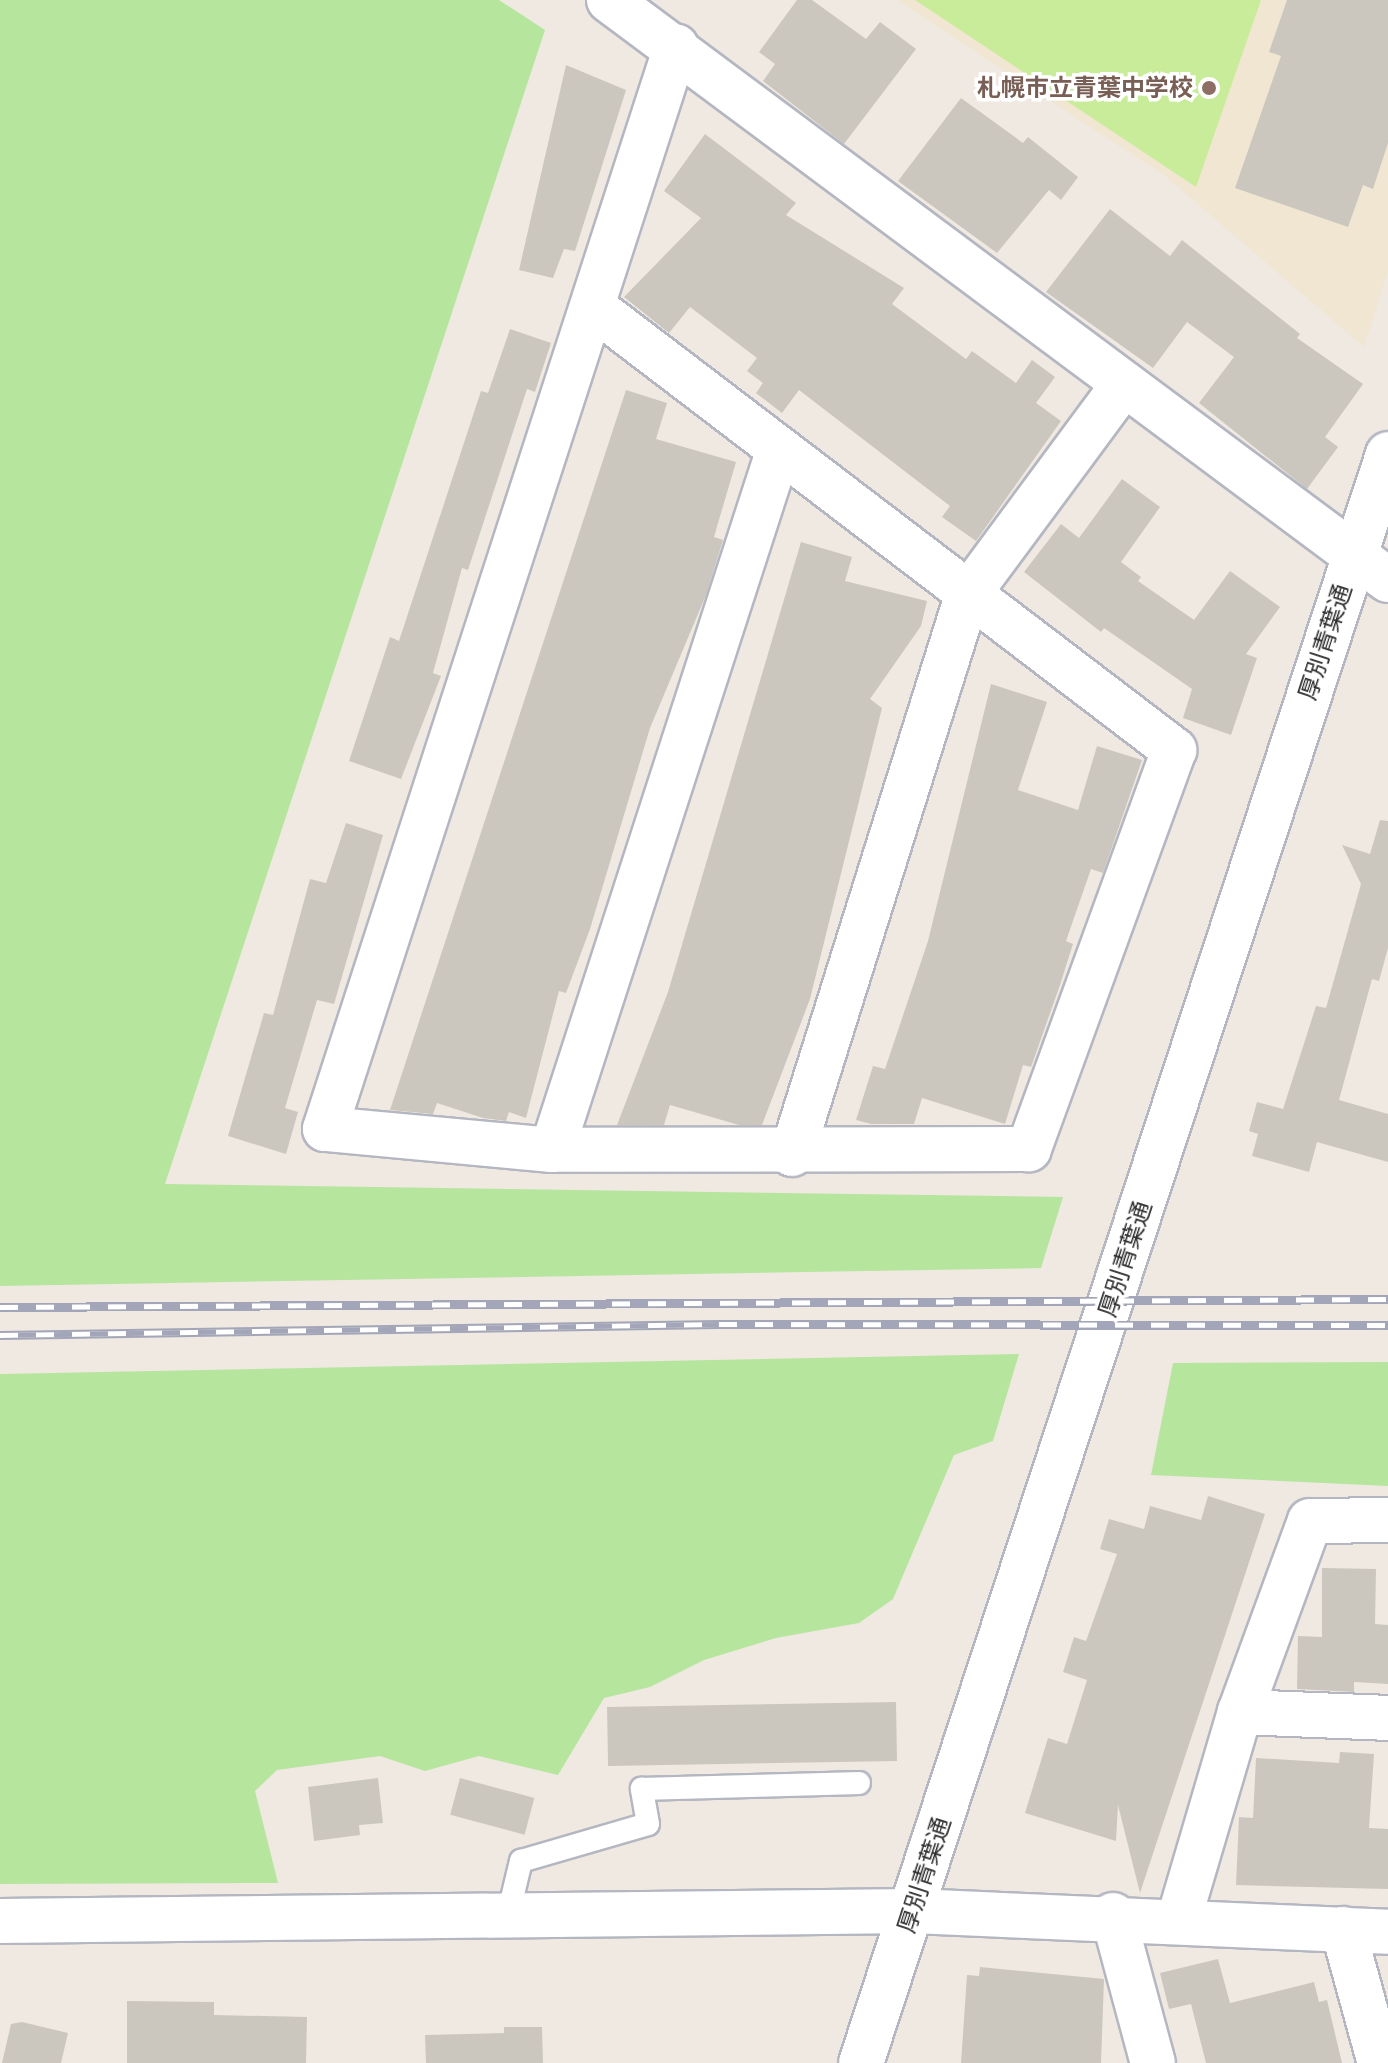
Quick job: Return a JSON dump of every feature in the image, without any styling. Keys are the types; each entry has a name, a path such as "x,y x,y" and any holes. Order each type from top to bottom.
{"street":[{"path":"609,0 676,47 1370,570"},
{"path":"593,307 778,452 1174,750 1029,1149 792,1154 552,1150 325,1129 676,47"},
{"path":"792,1154 967,596 1124,384"},
{"path":"552,1150 778,452"},
{"name":"厚別青葉通","path":"861,2063 1370,570 1388,454"},
{"path":"1179,1919 1240,1712 1310,1521 1388,1520"},
{"path":"1240,1712 1388,1718"},
{"path":"0,1921 913,1911 1113,1915 1388,1932"},
{"path":"1113,1915 1153,2063"},
{"path":"1343,1929 1380,2063"}],"lane":[{"path":"508,1915 521,1861 648,1824 642,1789 859,1783"}],"shaded area":[{"name":"札幌市立青葉中学校","path":"897,0 1388,0 1388,272 1364,347 1165,176"}],"green space":[{"path":"0,0 499,0 545,30 165,1184 1063,1197 1041,1268 0,1286"},
{"path":"915,0 1261,0 1196,187"},
{"path":"1019,1354 993,1441 954,1455 893,1599 859,1623 776,1638 704,1660 650,1687 604,1698 558,1775 479,1756 425,1771 380,1756 277,1770 255,1791 278,1883 0,1884 0,1374"},
{"path":"1388,1362 1388,1486 1151,1475 1173,1363"}],"building":[{"path":"797,0 812,0 866,39 880,22 916,49 844,144 763,81 775,64 759,52"},
{"name":"札幌市立青葉中学校","path":"1287,0 1388,0 1388,143 1373,189 1363,185 1348,227 1235,188 1281,56 1269,52"},
{"path":"566,65 626,90 575,251 564,249 553,278 519,270"},
{"path":"961,98 1023,143 1028,137 1078,177 1061,200 1049,190 997,253 898,181"},
{"path":"705,134 796,203 786,215 904,288 892,304 966,359 972,351 1016,383 1032,360 1055,377 1036,403 1061,421 976,541 942,517 950,506 799,390 782,413 756,393 763,383 747,371 757,358 690,307 669,333 624,297 701,218 664,191"},
{"path":"1110,209 1170,256 1182,240 1300,334 1297,338 1363,384 1325,437 1338,447 1307,489 1199,403 1234,357 1187,322 1153,368 1046,292"},
{"path":"510,329 551,343 535,392 527,389 468,570 462,568 433,673 441,676 401,779 349,761 390,637 399,641 481,391 488,393"},
{"path":"626,390 667,403 656,439 736,462 714,537 723,540 706,595 650,728 590,929 566,993 559,991 526,1118 509,1112 506,1121 483,1118 437,1103 433,1114 390,1110"},
{"path":"1122,479 1160,507 1121,562 1141,577 1138,581 1194,620 1230,571 1280,607 1246,654 1257,658 1231,735 1183,718 1192,689 1104,628 1101,632 1024,572 1061,524 1079,538"},
{"path":"801,542 852,557 845,581 927,601 921,626 870,699 882,708 810,999 762,1125 739,1125 670,1105 664,1125 617,1125 668,992"},
{"path":"991,684 1047,702 1018,790 1078,810 1097,746 1142,760 1103,873 1091,869 1066,941 1073,944 1060,985 1031,1067 1023,1065 1005,1124 922,1098 914,1124 871,1124 856,1120 873,1066 885,1069 928,941"},
{"path":"1380,820 1388,821 1388,948 1379,981 1372,979 1339,1100 1388,1114 1388,1162 1317,1142 1309,1172 1252,1156 1258,1134 1249,1131 1257,1102 1283,1109 1316,1006 1326,1008 1361,884 1342,845 1370,854"},
{"path":"346,823 383,835 334,1004 317,1000 285,1108 298,1112 286,1154 228,1136 264,1013 273,1015 310,879 326,883"},
{"path":"1208,1496 1265,1514 1140,1893 1118,1805 1116,1841 1025,1813 1048,1738 1067,1744 1087,1680 1063,1672 1074,1637 1086,1641 1117,1554 1100,1549 1109,1519 1144,1529 1150,1506 1201,1520"},
{"path":"1322,1568 1376,1569 1375,1624 1388,1625 1388,1684 1354,1682 1354,1692 1297,1689 1298,1636 1322,1637"},
{"path":"896,1702 897,1761 608,1766 607,1707"},
{"path":"1340,1752 1374,1754 1369,1828 1388,1829 1388,1889 1236,1885 1239,1817 1253,1818 1256,1758 1339,1763"},
{"path":"378,1778 383,1823 359,1825 360,1835 314,1841 308,1787"},
{"path":"460,1778 534,1798 525,1835 450,1815"},
{"path":"1218,1959 1230,2003 1314,1982 1319,2002 1327,2000 1342,2063 1206,2063 1191,2004 1169,2009 1160,1973"},
{"path":"980,1967 1104,1979 1101,2063 961,2063 967,1975 979,1976"},
{"path":"127,2001 214,2002 214,2015 307,2017 306,2063 127,2063"},
{"path":"22,2022 68,2033 61,2063 2,2063 11,2024"},
{"path":"504,2027 542,2027 543,2063 426,2063 425,2035 504,2033"}],"railway":[{"path":"0,1307 1388,1299"},
{"path":"0,1335 719,1324 1388,1325"}],"place":[{"name":"札幌市立青葉中学校","path":"1209,88"}]}
